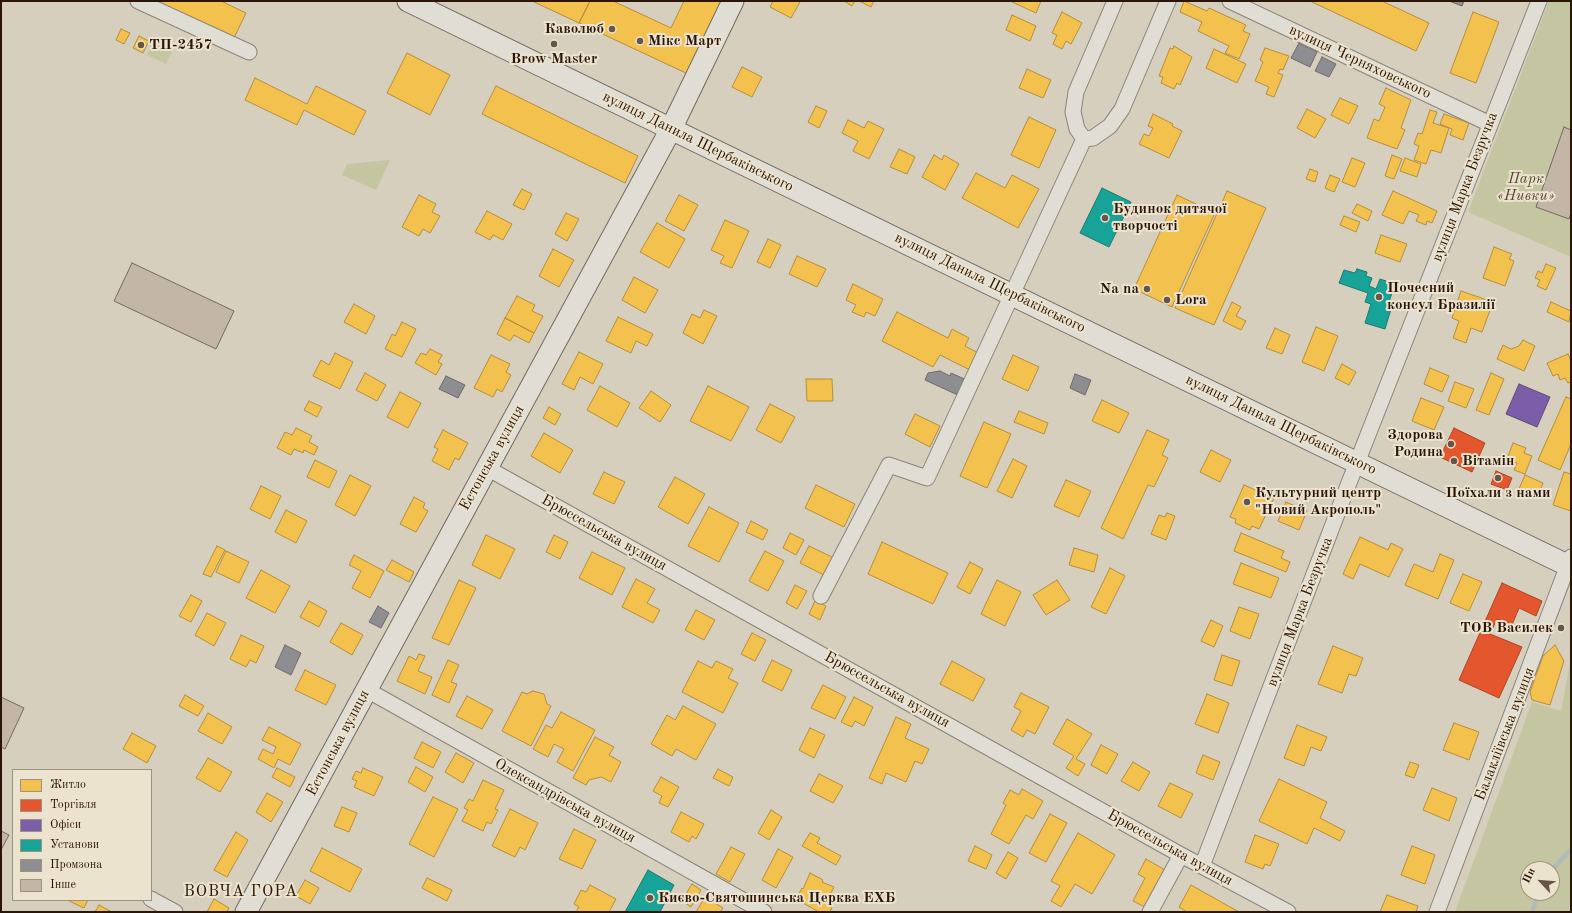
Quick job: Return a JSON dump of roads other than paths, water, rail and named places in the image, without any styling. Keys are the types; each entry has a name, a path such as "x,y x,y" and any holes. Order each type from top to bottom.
{"main road":[{"name":"вулиця Данила Щербаківського","path":"408,1 1358,462 1570,563"},
{"name":"Естонська вулиця","path":"246,912 671,129 733,1"}],"street":[{"path":"138,1 249,52"},
{"path":"1084,138 1077,129 1073,112 1076,92 1115,1"},
{"path":"1084,138 1093,138 1110,126 1122,109 1168,1"},
{"name":"вулиця Черняховського","path":"1230,1 1490,124"},
{"name":"вулиця Марка Безручка","path":"1202,866 1358,462 1539,1"},
{"path":"821,596 889,465 927,478 1084,138"},
{"name":"Брюссельська вулиця","path":"487,468 1181,855 1288,912"},
{"name":"Балакліївська вулиця","path":"1437,912 1570,563"},
{"name":"Олександрівська вулиця","path":"366,690 764,912"},
{"path":"1150,912 1181,855"},
{"path":"152,900 175,912"}],"waterway":[{"path":"1560,861 1571,849"},
{"path":"1532,912 1536,901"}],"place":[{"name":"Каволюб","path":"612,29"},
{"name":"Мікс Март","path":"640,41"},
{"name":"Brow Master","path":"554,44"},
{"name":"ТП-2457","path":"141,45"},
{"name":"Будинок дитячої творчості","path":"1105,218"},
{"name":"Na na","path":"1147,289"},
{"name":"Почесний консул Бразилії","path":"1379,297"},
{"name":"Lora","path":"1167,300"},
{"name":"Здорова Родина","path":"1451,444"},
{"name":"Вітамін","path":"1454,461"},
{"name":"Поїхали з нами","path":"1498,478"},
{"name":"Культурний центр \"Новий Акрополь\"","path":"1247,502"},
{"name":"ТОВ Василек","path":"1561,628"},
{"name":"Києво-Святошинська Церква ЕХБ","path":"650,898"}],"district":[{"name":"ВОВЧА ГОРА","path":"241,892"}],"park label":[{"name":"Парк «Нивки»","path":"1526,188"}]}
